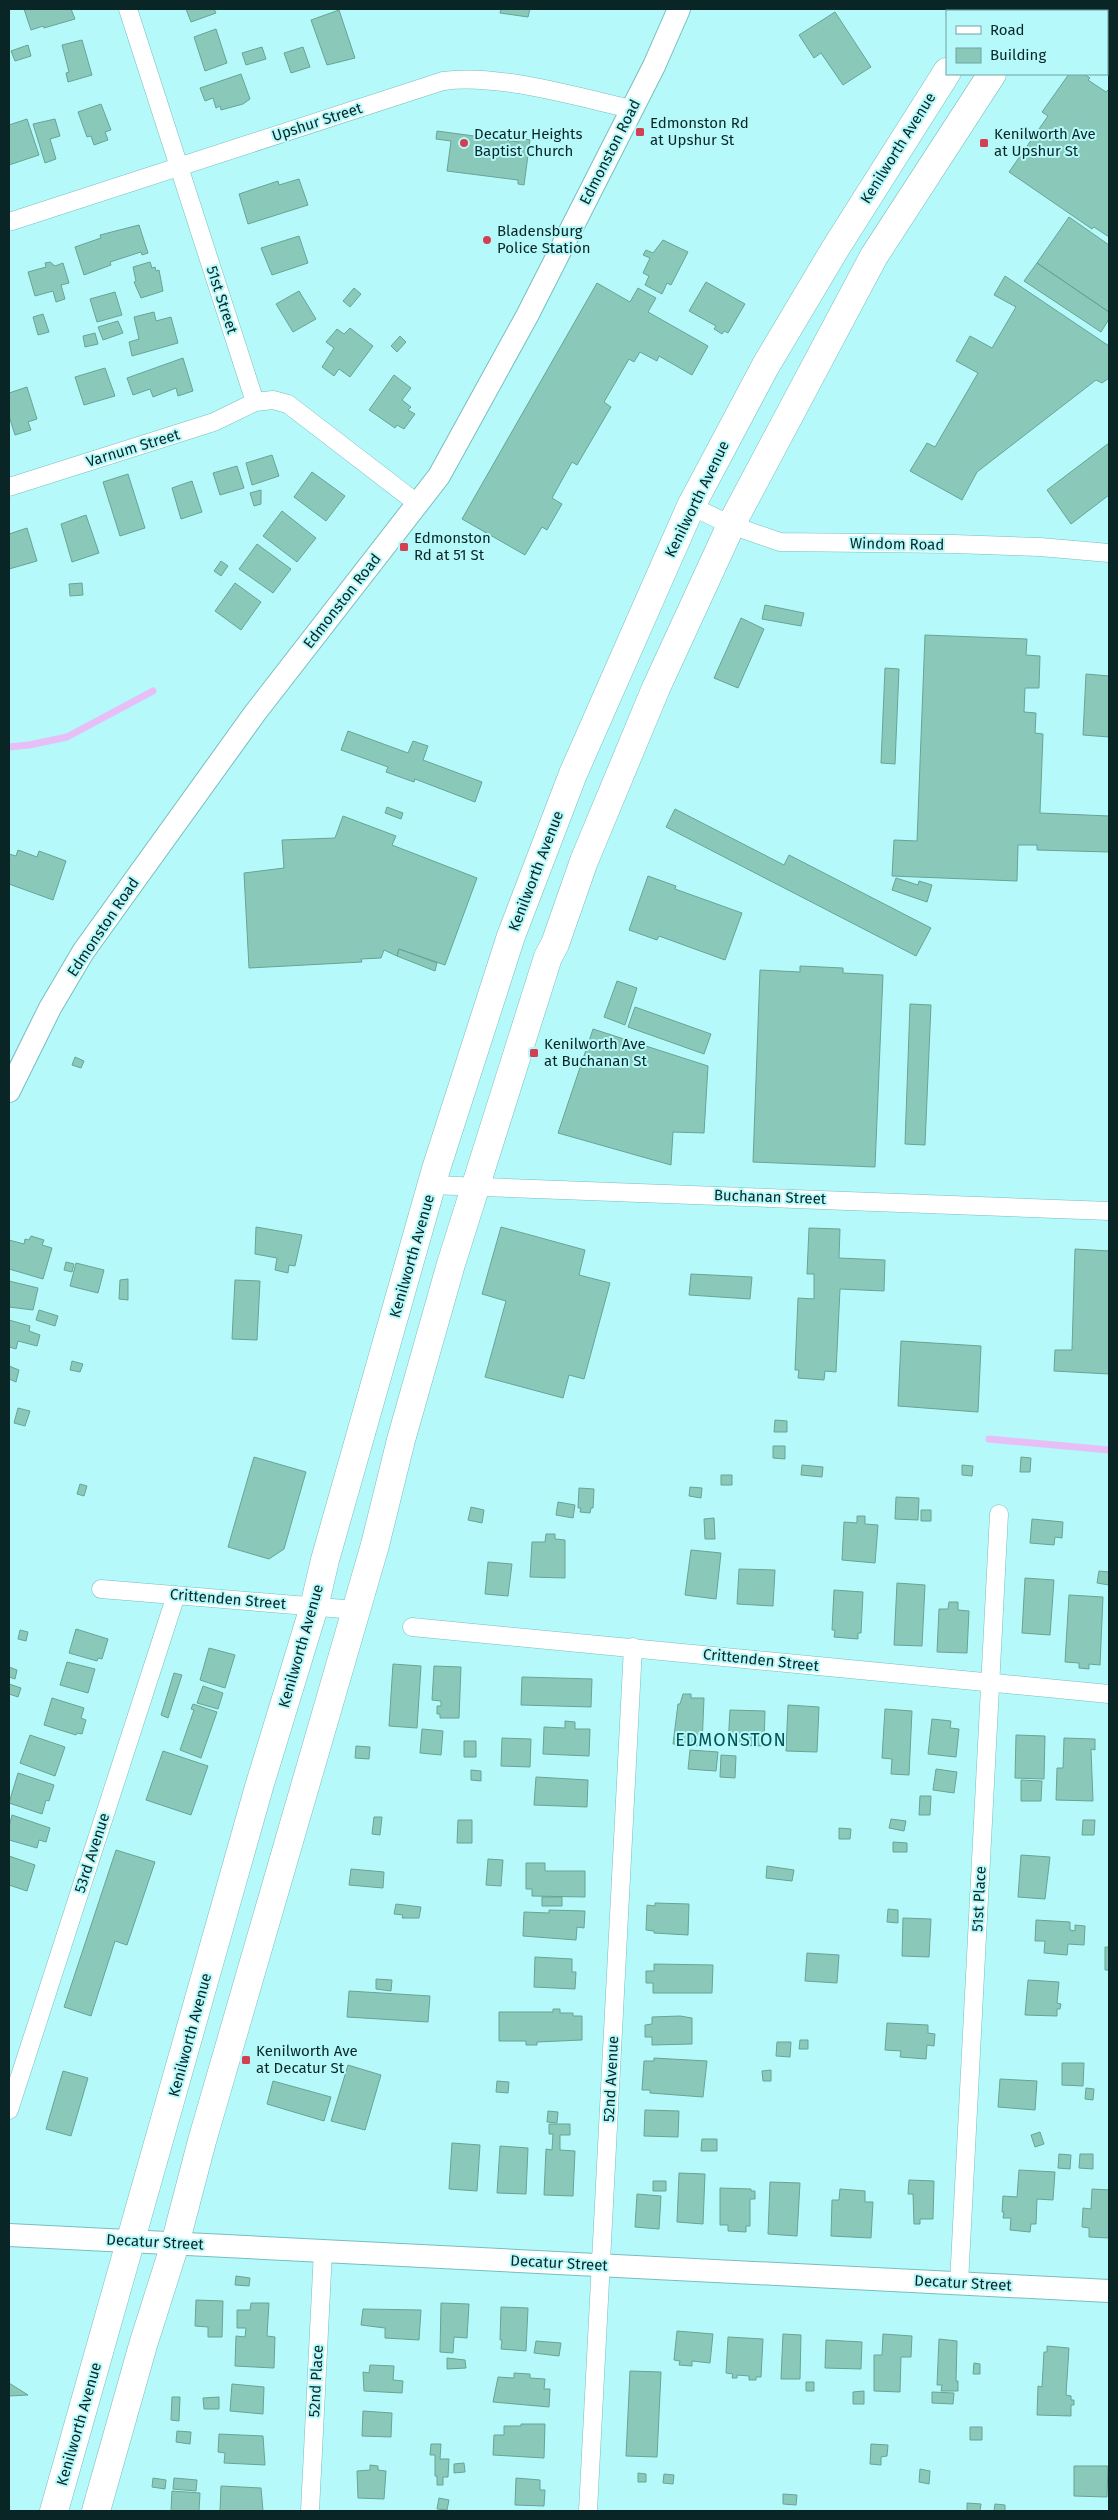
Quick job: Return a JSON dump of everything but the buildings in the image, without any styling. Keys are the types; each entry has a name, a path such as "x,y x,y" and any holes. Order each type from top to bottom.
{"main road":[{"name":"Kenilworth Avenue","path":"54,2511 259,1787 314,1607 325,1560 432,1185 511,936 549,833 691,506 793,316 946,74"},
{"path":"96,2511 143,2345 175,2244 202,2141 356,1610 451,1264 545,965 555,944 584,861 656,688 731,525 874,256 991,75"}],"street":[{"name":"51st Street","path":"128,9 255,402"},
{"name":"Edmonston Road","path":"9,1091 50,1008 83,952 255,713 439,476 492,384 654,66 678,9"},
{"name":"Upshur Street","path":"9,222 443,81 462,78 544,90 631,110"},
{"path":"255,402 273,400 288,404 418,504"},
{"name":"Varnum Street","path":"9,487 214,422 255,402"},
{"name":"Windom Road","path":"691,506 731,525 780,542 1040,547 1109,553"},
{"name":"Buchanan Street","path":"432,1185 1109,1211"},
{"name":"51st Place","path":"959,2283 1000,1514"},
{"name":"Crittenden Street","path":"100,1588 356,1610"},
{"name":"53rd Avenue","path":"9,2110 176,1595"},
{"name":"Crittenden Street","path":"412,1627 1109,1694"},
{"name":"52nd Avenue","path":"588,2511 633,1647"},
{"name":"Decatur Street","path":"9,2235 1109,2291"},
{"name":"52nd Place","path":"310,2511 323,2251"}],"waterway":[{"path":"9,747 67,737 153,691"},
{"path":"989,1439 1109,1450"}],"place":[{"name":"Edmonston Rd at Upshur St","path":"640,132"},
{"name":"Decatur Heights Baptist Church","path":"464,143"},
{"name":"Kenilworth Ave at Upshur St","path":"984,143"},
{"name":"Bladensburg Police Station","path":"487,240"},
{"name":"Edmonston Rd at 51 St","path":"404,547"},
{"name":"Kenilworth Ave at Buchanan St","path":"534,1053"},
{"name":"Kenilworth Ave at Decatur St","path":"246,2060"}],"district":[{"name":"EDMONSTON","path":"731,1740"}]}
